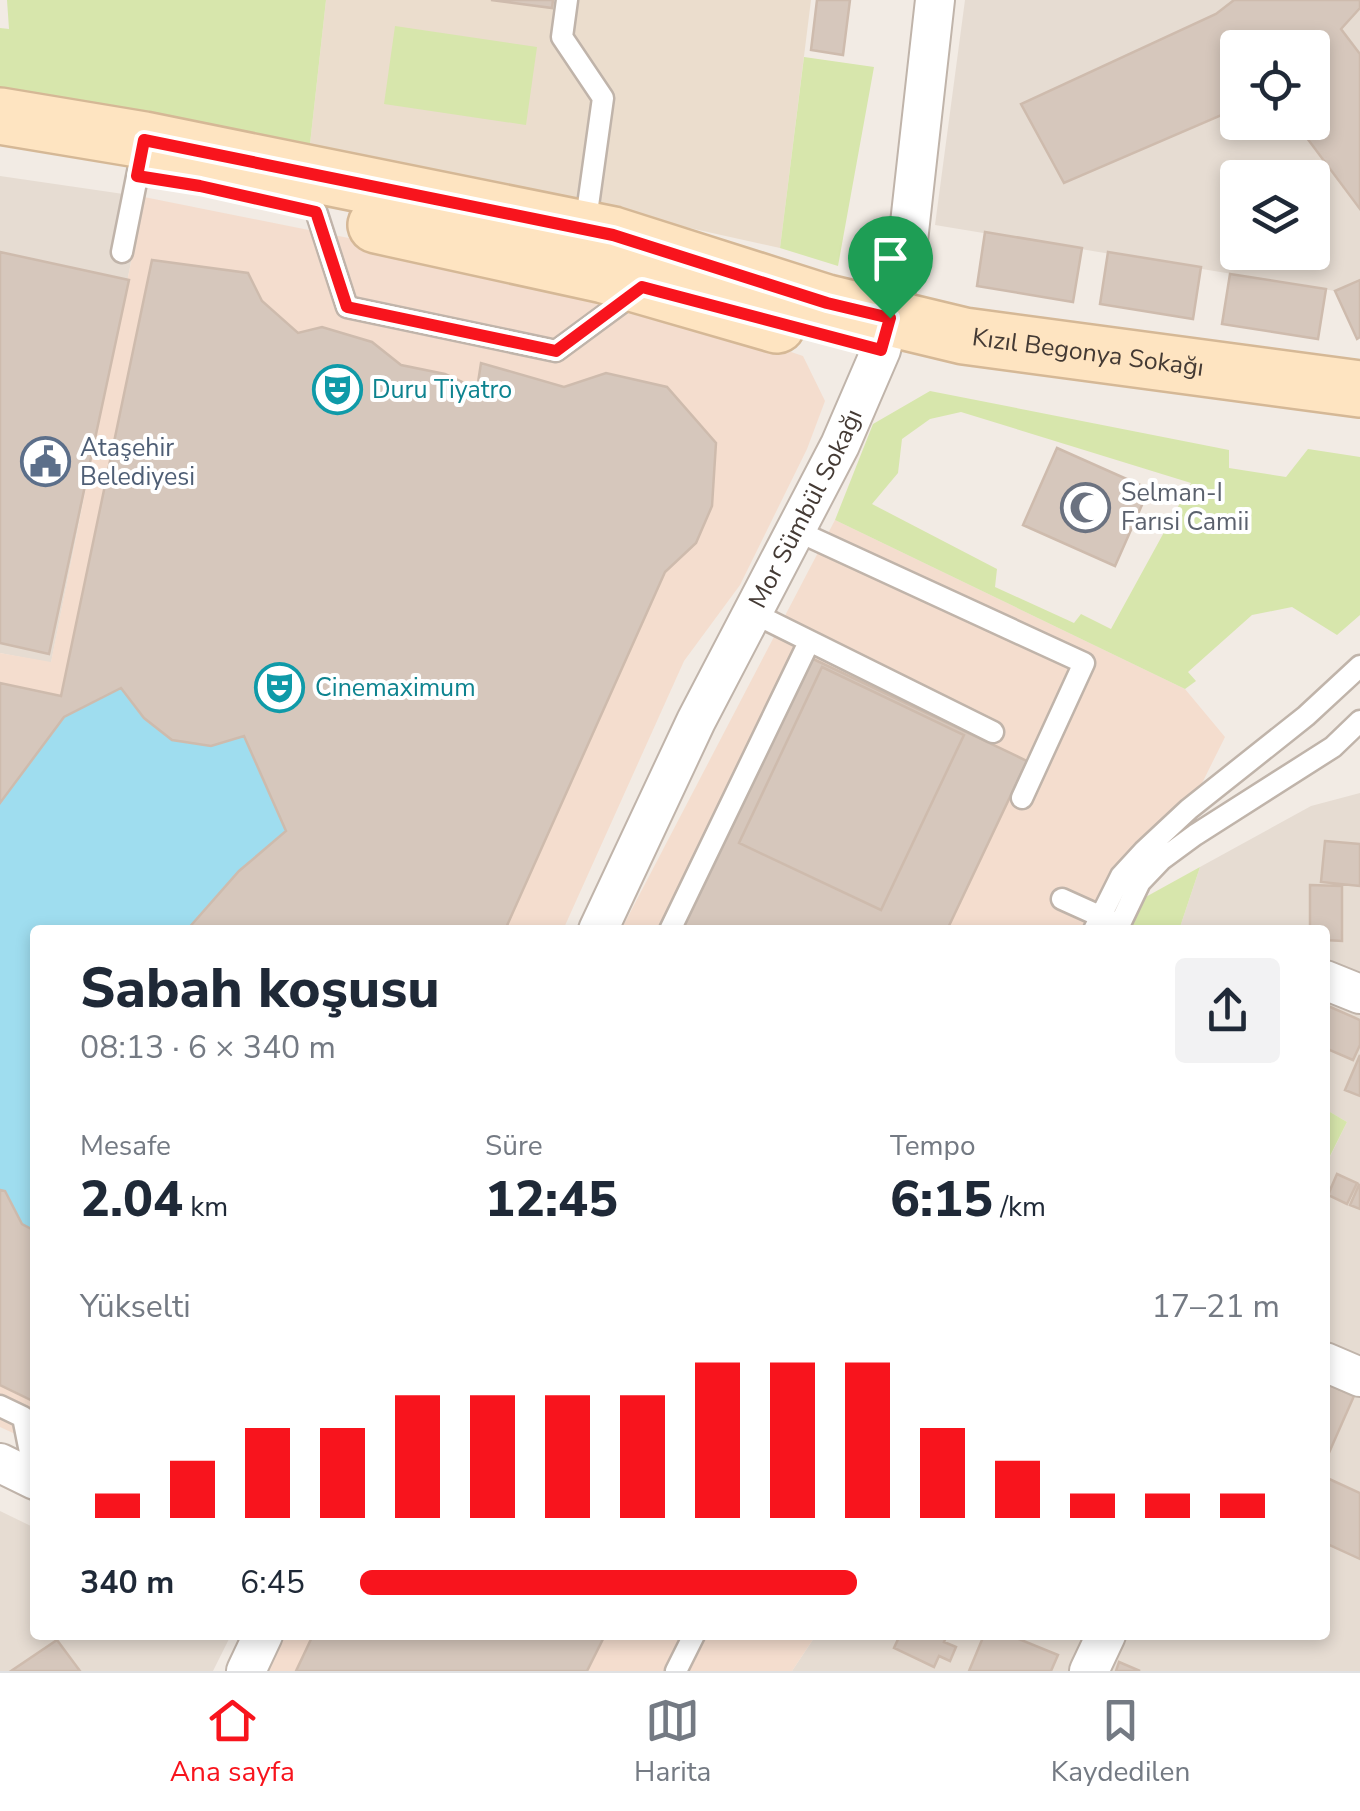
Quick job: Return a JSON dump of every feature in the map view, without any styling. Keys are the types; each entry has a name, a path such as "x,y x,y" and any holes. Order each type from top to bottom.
{"street":[{"name":"Mor Sümbül Sokağı","path":"600,925 696,722 840,445 885,334 908,241 936,0"},
{"name":"Kızıl Begonya Sokağı","path":"0,116 141,158 200,186 604,275 642,287 885,334 964,336 1348,382"},
{"name":"Kızıl Begonya Sokağı","path":"0,150 141,158 585,229 827,303 885,334 986,376 1360,426"},
{"path":"1330,982 1360,994"},
{"path":"1330,1364 1360,1376"},
{"path":"0,1463 30,1476"},
{"path":"246,1671 261,1640"},
{"path":"1089,1671 1104,1640"}],"lane":[{"path":"567,0 562,37 604,98 585,229"},
{"path":"122,252 141,158"},
{"path":"316,212 347,307 556,351 642,287"},
{"path":"795,530 1084,663 1022,798"},
{"path":"753,613 992,732"},
{"path":"672,925 809,642"},
{"path":"1108,925 1121,876 1144,852 1189,809 1306,716 1360,666"},
{"path":"1108,925 1161,860 1333,748 1360,722"},
{"path":"1062,900 1108,925"},
{"path":"0,1406 23,1416 30,1452"},
{"path":"676,1671 692,1640"}],"shaded area":[{"path":"326,0 811,0 780,248 310,144"},
{"path":"965,0 1360,0 1360,280 1335,291 935,225"},
{"name":"Ataşehir Belediyesi","path":"0,176 144,197 51,663 0,653"},
{"path":"144,197 603,289 803,356 825,401 807,449 740,585 684,661 565,925 30,925 30,1441 0,1427 0,653 51,662"},
{"path":"835,520 1185,689 1225,737 1131,925 624,925"},
{"path":"1360,793 1360,1671 792,1671 813,1640 1330,1640 1330,1157 1347,1122 1330,1112 1330,925 1181,925 1200,867 1311,806"},
{"path":"0,1511 30,1526 30,1640 228,1640 213,1671 0,1671"},
{"path":"281,1640 813,1640 792,1671 266,1671"}],"green space":[{"path":"7,0 326,0 310,144 0,92 0,28 9,29"},
{"path":"395,26 537,47 526,125 384,104"},
{"path":"804,57 874,67 838,266 780,248"},
{"path":"930,391 1229,450 1229,468 1286,477 1308,449 1360,457 1360,615 1337,635 1292,607 1252,615 1188,672 1196,681 1185,689 835,520 873,424","holes":["961,412 1191,483 1111,629 1081,614 1074,623 995,587 997,569 872,504 898,473 902,439 930,419"]},
{"path":"1200,867 1181,925 1131,925 1142,899"},
{"path":"1330,1112 1347,1122 1330,1156"}],"water":[{"path":"121,688 148,720 173,739 203,744 244,736 286,831 239,871 191,925 30,925 30,1228 22,1224 5,1191 0,1190 0,803 64,717"}],"building":[{"path":"491,0 553,0 552,8"},
{"path":"817,0 850,0 843,55 811,50"},
{"path":"1234,0 1360,0 1360,8 1341,29 1360,54 1360,209 1330,169 1330,160 1323,160 1308,140 1330,140 1330,30 1220,30 1220,116 1064,183 1021,104 1216,14"},
{"path":"985,232 1082,248 1073,302 977,286"},
{"name":"Ataşehir Belediyesi","path":"0,252 129,280 49,654 0,643"},
{"path":"1108,252 1201,267 1193,319 1100,304"},
{"path":"152,260 248,273 262,301 298,333 322,327 372,342 401,365 445,374 477,389 481,363 564,387 606,373 667,387 716,443 712,506 696,543 665,572 507,925 191,925 239,871 286,831 244,736 211,746 172,740 144,718 121,688 64,717 0,803 0,683 61,696"},
{"path":"1230,274 1326,289 1318,339 1222,324"},
{"path":"1360,280 1360,337 1357,339 1335,291"},
{"name":"Selman-I Farısi Camii","path":"1057,448 1149,489 1115,566 1023,525"},
{"path":"807,656 1027,761 949,925 678,925"},
{"path":"822,667 964,735 881,910 739,843"},
{"path":"1325,841 1360,844 1360,886 1321,882"},
{"path":"1310,885 1342,886 1342,941 1330,940 1330,925 1310,925"},
{"path":"1330,1007 1360,1020 1360,1045 1353,1060 1330,1050"},
{"path":"1360,1055 1360,1096 1345,1090"},
{"path":"1337,1174 1357,1183 1347,1204 1330,1196"},
{"path":"1360,1186 1360,1209 1350,1205"},
{"path":"0,1190 5,1191 22,1224 30,1228 30,1400 0,1385"},
{"path":"1330,1385 1354,1396 1330,1450"},
{"path":"1330,1479 1360,1493 1360,1559 1330,1545"},
{"path":"57,1640 80,1671 11,1671"},
{"path":"311,1640 602,1640 587,1671 296,1671"},
{"path":"311,1640 602,1640 587,1671 296,1671"},
{"path":"898,1640 945,1640 956,1647 950,1661 939,1656 934,1667 894,1648"},
{"path":"982,1640 1021,1640 1058,1655 1051,1671 969,1671"},
{"path":"1119,1662 1140,1671 1116,1671"}],"place":[{"name":"Duru Tiyatro","path":"337,390"},
{"name":"Ataşehir Belediyesi","path":"45,462"},
{"name":"Selman-I Farısi Camii","path":"1086,507"},
{"name":"Cinemaximum","path":"280,688"}],"route":[{"path":"144,140 613,235 827,303 890,318 881,350 642,287 556,351 347,307 316,212 137,176 144,140"}]}
